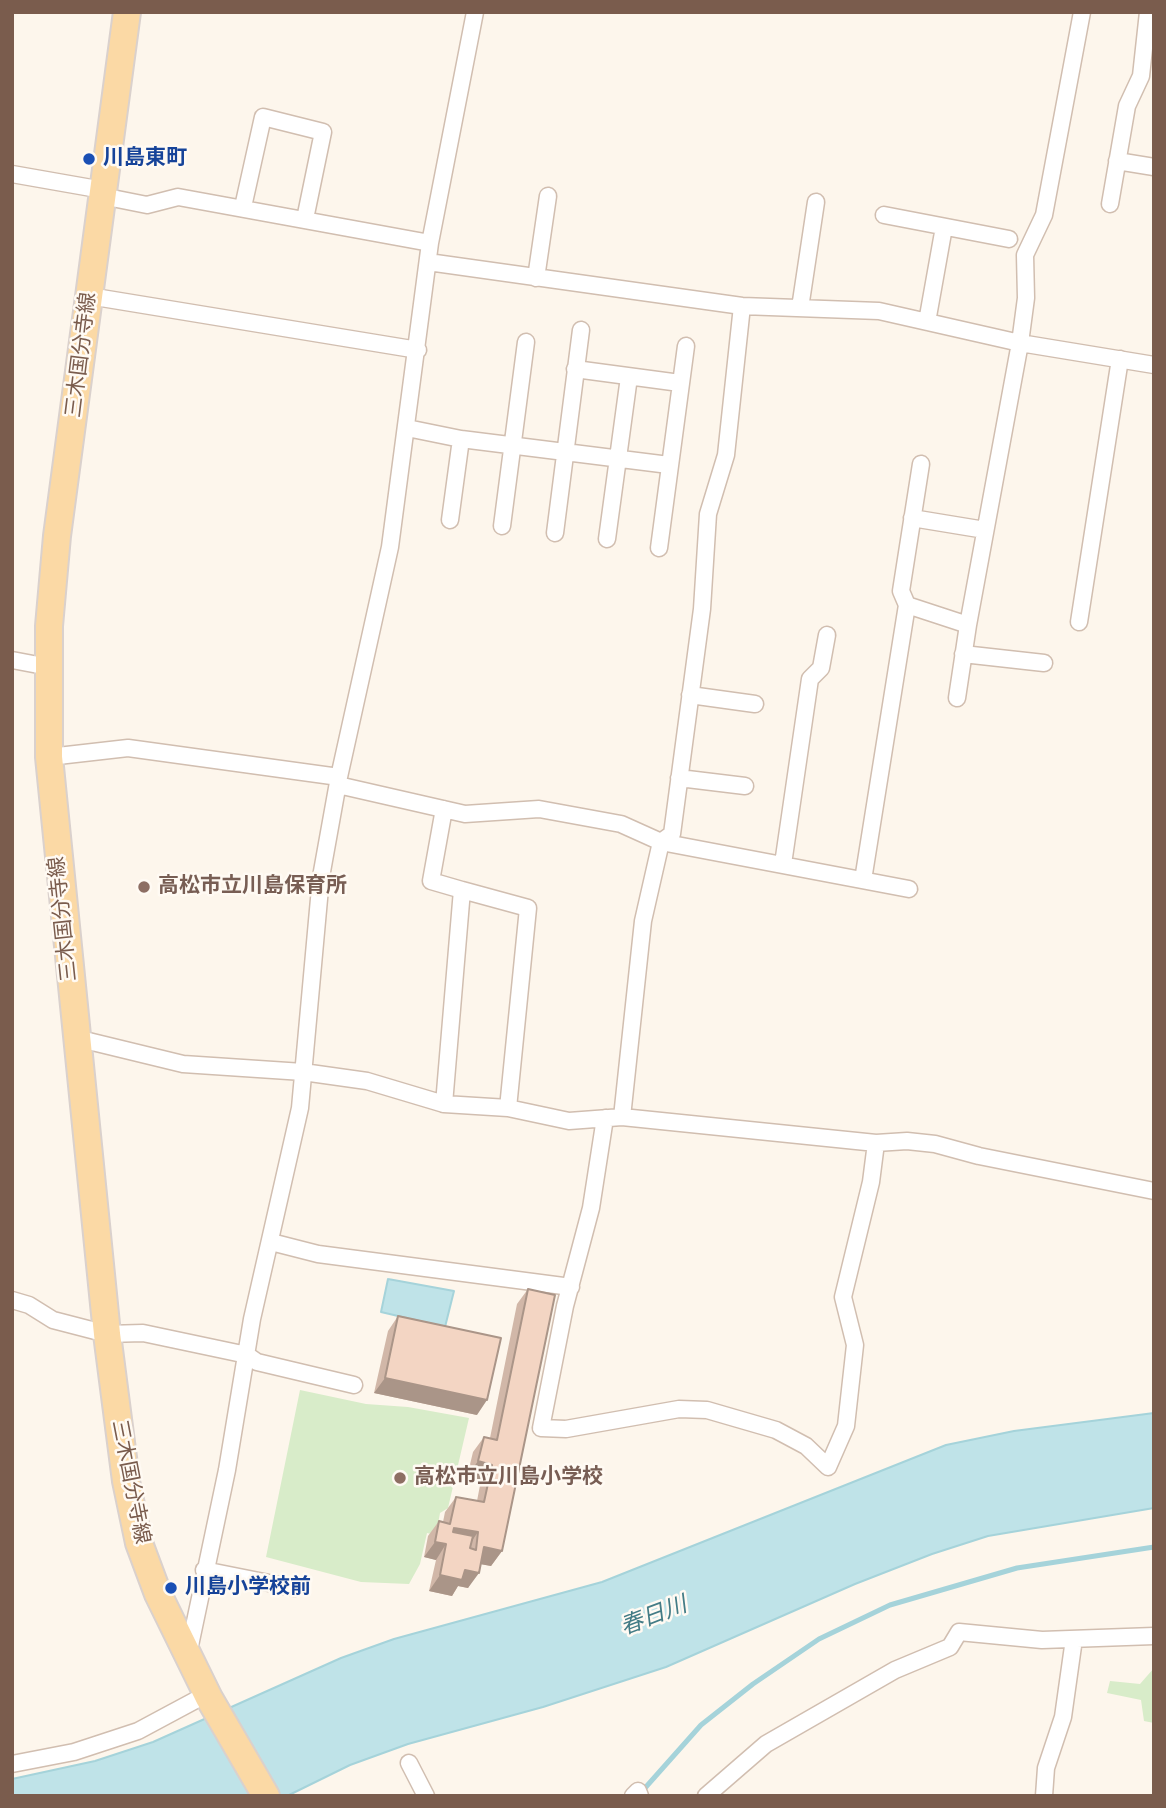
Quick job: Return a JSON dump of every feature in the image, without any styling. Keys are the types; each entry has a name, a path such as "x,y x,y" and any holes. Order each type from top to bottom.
{"main road":[{"name":"三木国分寺線","path":"127,12 57,536 49,626 49,757 107,1334 126,1481 139,1543 187,1657 266,1796"}],"street":[{"path":"187,1657 227,1470 247,1355 300,1108 321,877 338,781 390,547 430,243 475,12"},
{"path":"957,698 1020,343 1026,299 1025,255 1044,215 1082,12"},
{"path":"1110,204 1128,106 1141,76 1148,12"},
{"path":"243,207 263,117 323,132 305,219"},
{"path":"1117,161 1154,167"},
{"path":"12,174 147,205 178,197 430,243"},
{"path":"536,278 548,195"},
{"path":"800,308 816,202"},
{"path":"884,215 1009,239"},
{"path":"928,322 944,226"},
{"path":"428,261 742,306 879,311 1020,343 1154,365"},
{"path":"89,296 418,350"},
{"path":"622,1117 643,922 661,842 672,834 702,609 708,513 726,455 742,306"},
{"path":"555,533 581,330"},
{"path":"502,526 526,342"},
{"path":"659,548 685,346"},
{"path":"1079,622 1120,359"},
{"path":"575,369 680,383"},
{"path":"607,538 629,377"},
{"path":"407,428 461,439 669,465"},
{"path":"450,520 461,439"},
{"path":"863,880 907,605 901,591 921,464"},
{"path":"912,518 985,530"},
{"path":"907,605 968,625"},
{"path":"783,864 810,679 821,668 827,635"},
{"path":"963,654 1044,663"},
{"path":"12,660 49,667"},
{"path":"690,695 755,704"},
{"path":"49,757 128,748 338,781 464,814 538,809 621,824 661,842 909,889"},
{"path":"679,778 745,786"},
{"path":"444,809 431,881 528,908 508,1108"},
{"path":"444,1104 462,890"},
{"path":"76,1038 183,1064 303,1072 367,1081 444,1104 508,1108 569,1121 622,1117 876,1143 935,1143 979,1156 1153,1187"},
{"path":"605,1118 591,1208 541,1428 566,1429 679,1409 707,1410 776,1430 806,1446 828,1467 846,1426 855,1345 843,1297 876,1143"},
{"path":"271,1242 318,1254 571,1287"},
{"path":"12,1300 29,1305 52,1320 107,1334 144,1333 247,1355 257,1362 354,1385"},
{"path":"204,1570 295,1588"},
{"path":"706,1796 766,1744 895,1670 950,1647 959,1632 1042,1640 1154,1636"},
{"path":"1044,1796 1046,1768 1063,1717 1074,1639"},
{"path":"12,1765 75,1752 138,1731 208,1696"},
{"path":"409,1763 426,1796"},
{"path":"633,1796 638,1791 640,1796"}],"green space":[{"path":"300,1390 366,1404 408,1407 469,1418 448,1508 440,1513 436,1535 427,1533 420,1564 409,1584 361,1582 266,1557"},
{"path":"1154,1668 1154,1723 1144,1721 1141,1700 1107,1693 1110,1681 1140,1684"}],"water":[{"path":"388,1279 454,1291 445,1327 381,1312"},
{"name":"春日川","path":"1154,1413 1154,1508 988,1536 932,1554 855,1584 666,1667 543,1707 408,1744 350,1765 287,1796 12,1796 12,1779 95,1761 153,1742 341,1658 394,1639 602,1582 946,1445 1014,1431"}],"building":[{"path":"528,1289 555,1295 502,1551 484,1547 479,1573 465,1570 462,1580 440,1575 446,1544 435,1542 439,1521 450,1524 456,1497 484,1502 492,1465 478,1461 484,1437 497,1440","holes":["454,1528 478,1532 476,1550 470,1548 473,1536 453,1532"]},
{"path":"398,1316 501,1338 487,1400 385,1378"}],"waterway":[{"path":"645,1788 701,1725 753,1684 819,1639 890,1605 1017,1568 1154,1547"}],"place":[{"name":"川島東町","path":"89,159"},
{"name":"高松市立川島保育所","path":"144,887"},
{"name":"高松市立川島小学校","path":"400,1478"},
{"name":"川島小学校前","path":"171,1588"}]}
